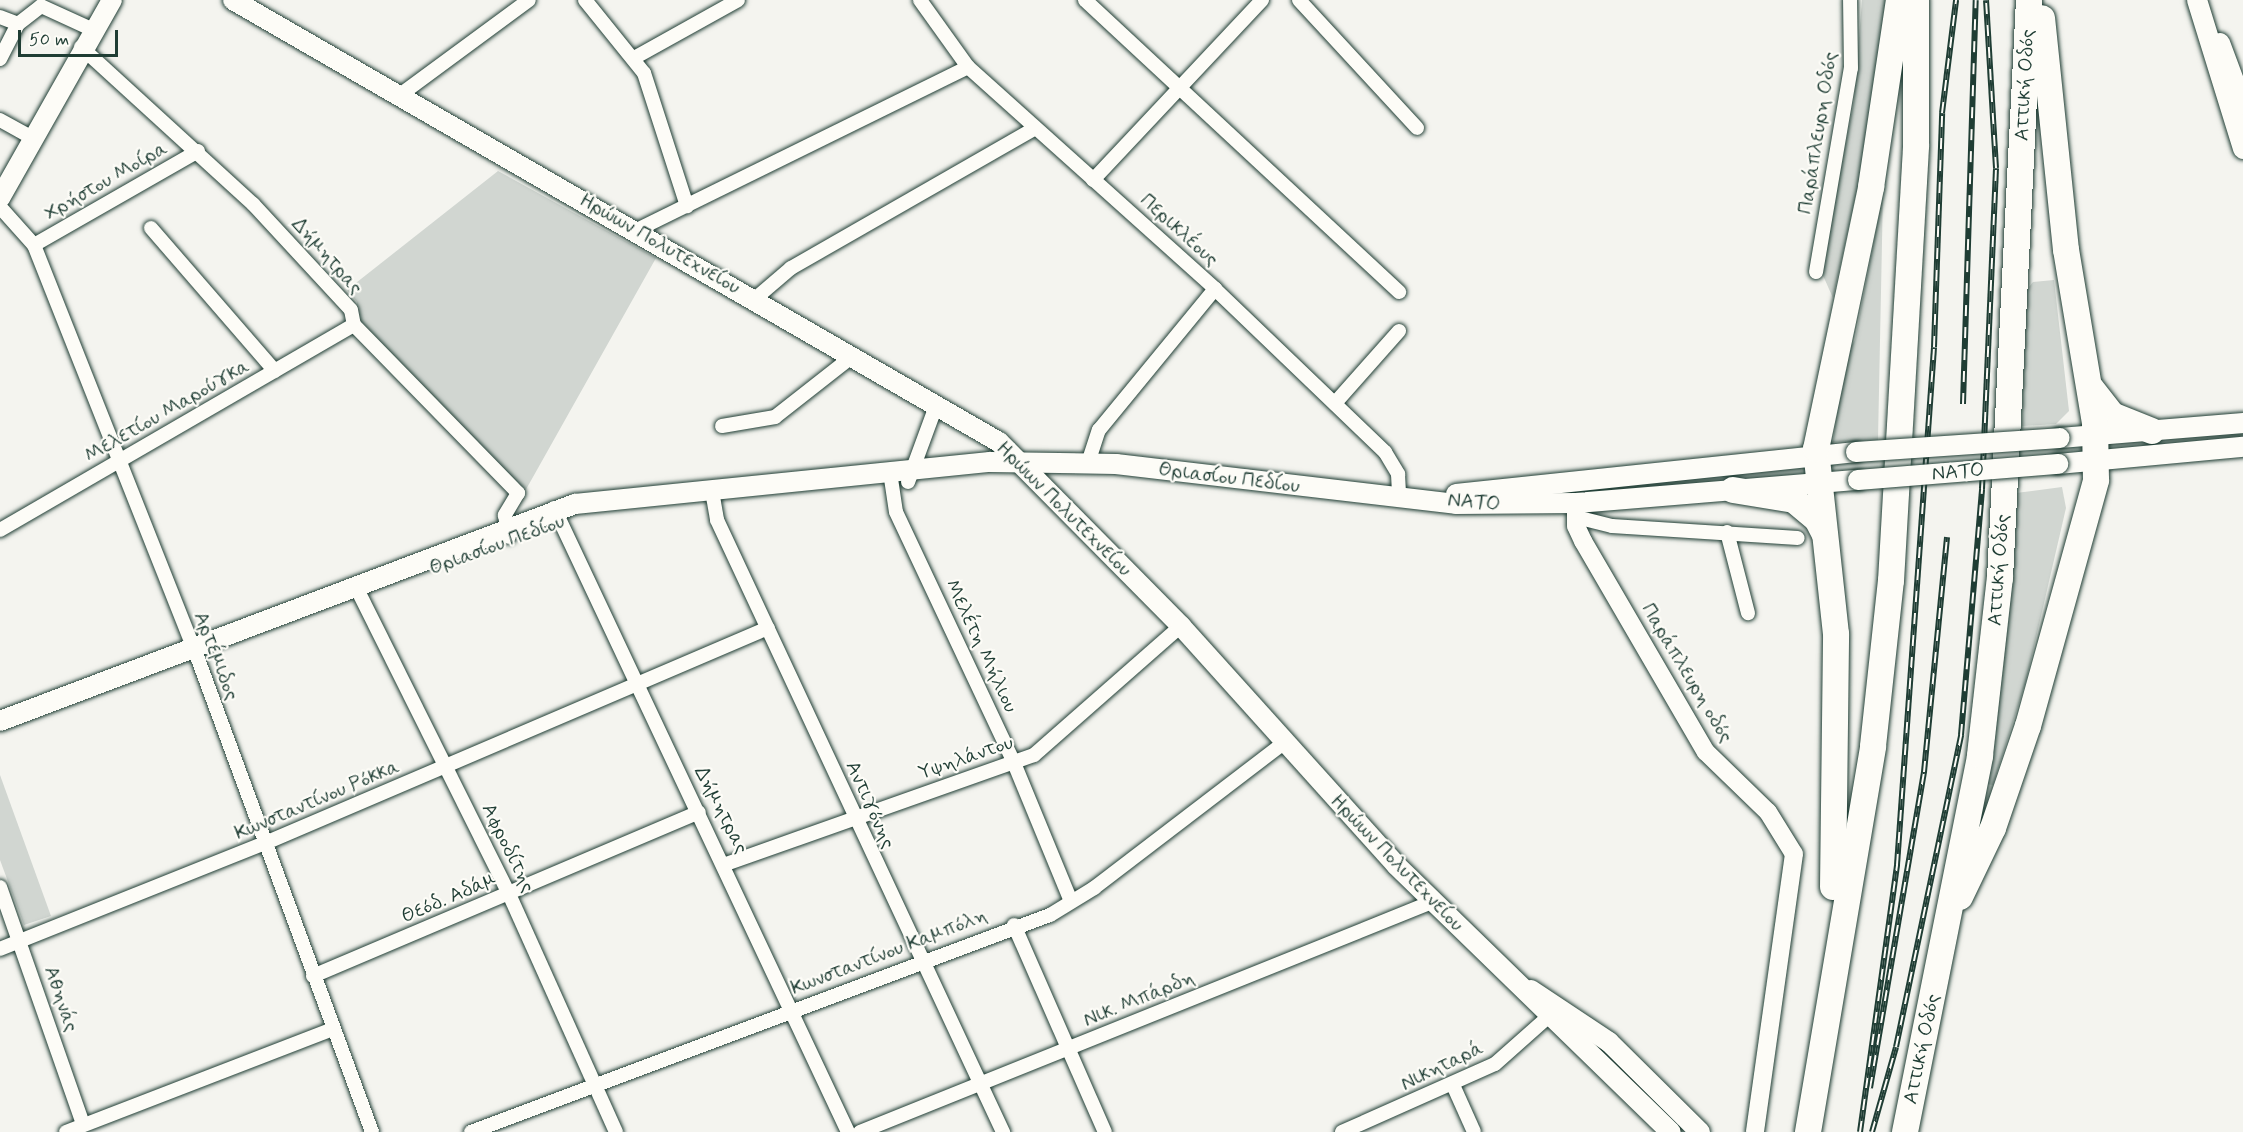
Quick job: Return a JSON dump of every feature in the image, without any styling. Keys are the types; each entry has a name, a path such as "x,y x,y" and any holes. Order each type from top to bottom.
{"highway":[{"path":"1827,1020 1826,952 1837,849 1838,693 1816,455 1871,187 1899,0"},
{"path":"1808,1132 1873,746 1891,581 1916,145 1916,0"},
{"name":"Αττική Οδός","path":"1905,1132 1951,910 1980,755 2000,578 2029,0"},
{"path":"1951,910 1970,884 2028,726 2094,489 2096,436 2052,136 2042,0"},
{"path":"2088,381 2112,415 2152,431"},
{"path":"1733,490 1794,500 1817,519 1824,533"}],"main road":[{"path":"0,198 81,47 112,0"},
{"name":"Ηρώων Πολυτεχνείου","path":"233,0 756,298 855,355 936,406 991,436 1020,462 1181,626 1432,902 1548,1017 1671,1132"},
{"path":"2198,4 2216,32 2243,105"},
{"path":"2198,4 2243,149"},
{"name":"ΝΑΤΟ","path":"1438,499 1816,455 2096,436 2243,423"},
{"name":"ΝΑΤΟ","path":"1438,499 1456,504 1576,510 1733,490 2243,447"},
{"name":"Θριασίου Πεδίου","path":"0,721 195,653 557,514 900,477 995,474 1020,462 1088,463 1438,499"},
{"name":"Θριασίου Πεδίου","path":"0,734 195,653"},
{"path":"1511,978 1609,1042 1700,1132"},
{"path":"1548,1017 1562,1048 1653,1132"}],"street":[{"path":"400,95 530,0"},
{"path":"585,0 634,58 687,206"},
{"path":"634,58 738,0"},
{"name":"Περικλέους","path":"920,0 968,67 1215,289 1336,402 1393,463 1399,495"},
{"path":"1085,0 1185,88 1400,292"},
{"path":"1093,180 1185,88 1262,0"},
{"path":"1299,0 1416,128"},
{"name":"Παράπλευρη Οδός","path":"1816,272 1851,68 1850,0"},
{"path":"0,59 18,24 32,6 41,6 92,29"},
{"path":"0,17 18,24"},
{"name":"Δήμητρας","path":"81,47 198,151 351,310 354,325 518,493 505,515 507,533"},
{"path":"637,230 968,67"},
{"path":"0,120 33,138"},
{"path":"756,298 790,268 1035,128"},
{"name":"Χρήστου Μοίρα","path":"34,245 198,151"},
{"name":"Αρτέμιδος","path":"0,207 34,245 117,463 195,653 262,844 372,1132"},
{"path":"151,228 275,371"},
{"path":"1088,463 1099,430 1215,289"},
{"name":"Μελετίου Μαρούγκα","path":"0,530 354,325"},
{"path":"1336,402 1399,331"},
{"path":"722,426 776,417 855,355"},
{"path":"900,477 936,406"},
{"name":"Μελέτη Μήλιου","path":"900,477 896,512 1014,763 1071,901"},
{"name":"Αντιγόνης","path":"712,496 768,628 919,960 1003,1132"},
{"path":"1576,510 1612,526 1798,538"},
{"name":"Παράπλευρη οδός","path":"1576,510 1611,591 1706,752 1768,812 1794,854 1755,1132"},
{"name":"Δήμητρας","path":"557,514 641,680 699,812 726,864 848,1132"},
{"path":"1727,532 1749,613"},
{"name":"Αφροδίτης","path":"358,591 447,766 596,1084 616,1132"},
{"name":"Υψηλάντου","path":"726,864 1034,755 1113,690 1181,626"},
{"name":"Κωνσταντίνου Ρόκκα","path":"0,949 262,844 447,766 641,680 768,628"},
{"name":"Κωνσταντίνου Καμπόλη","path":"471,1132 919,960 1014,926 1071,901 1285,742"},
{"name":"Θεόδ. Αδάμ","path":"313,976 699,812"},
{"name":"Αθηνάς","path":"0,886 83,1124"},
{"name":"Νικ. Μπάρδη","path":"860,1132 1432,902"},
{"path":"1014,926 1105,1132"},
{"name":"Νικηταρά","path":"1342,1132 1453,1085 1495,1064 1548,1017"},
{"path":"66,1132 333,1029"},
{"path":"1453,1085 1474,1132"}],"shaded area":[{"path":"1862,0 1888,0 1869,136 1833,298 1821,271 1854,101"},
{"path":"498,171 656,258 524,493 357,317 357,302 347,290"},
{"path":"1883,193 1878,440 1833,442 1844,357 1855,340"},
{"path":"2054,280 2069,411 2056,424 2022,426 2025,292 2033,282"},
{"path":"1801,466 1802,474 1564,497 1564,489"},
{"path":"2062,487 2066,508 2026,681 1993,785 1986,784 2016,493"},
{"path":"0,775 51,916 24,925 0,860"}],"railway":[{"path":"1860,1132 1897,865 1934,347 1942,113 1956,0"},
{"path":"1963,404 1976,0"},
{"path":"1872,1132 1896,1047 1961,735 1982,489 1996,168 1986,0"},
{"path":"1870,1088 1924,772 1947,537"}]}
